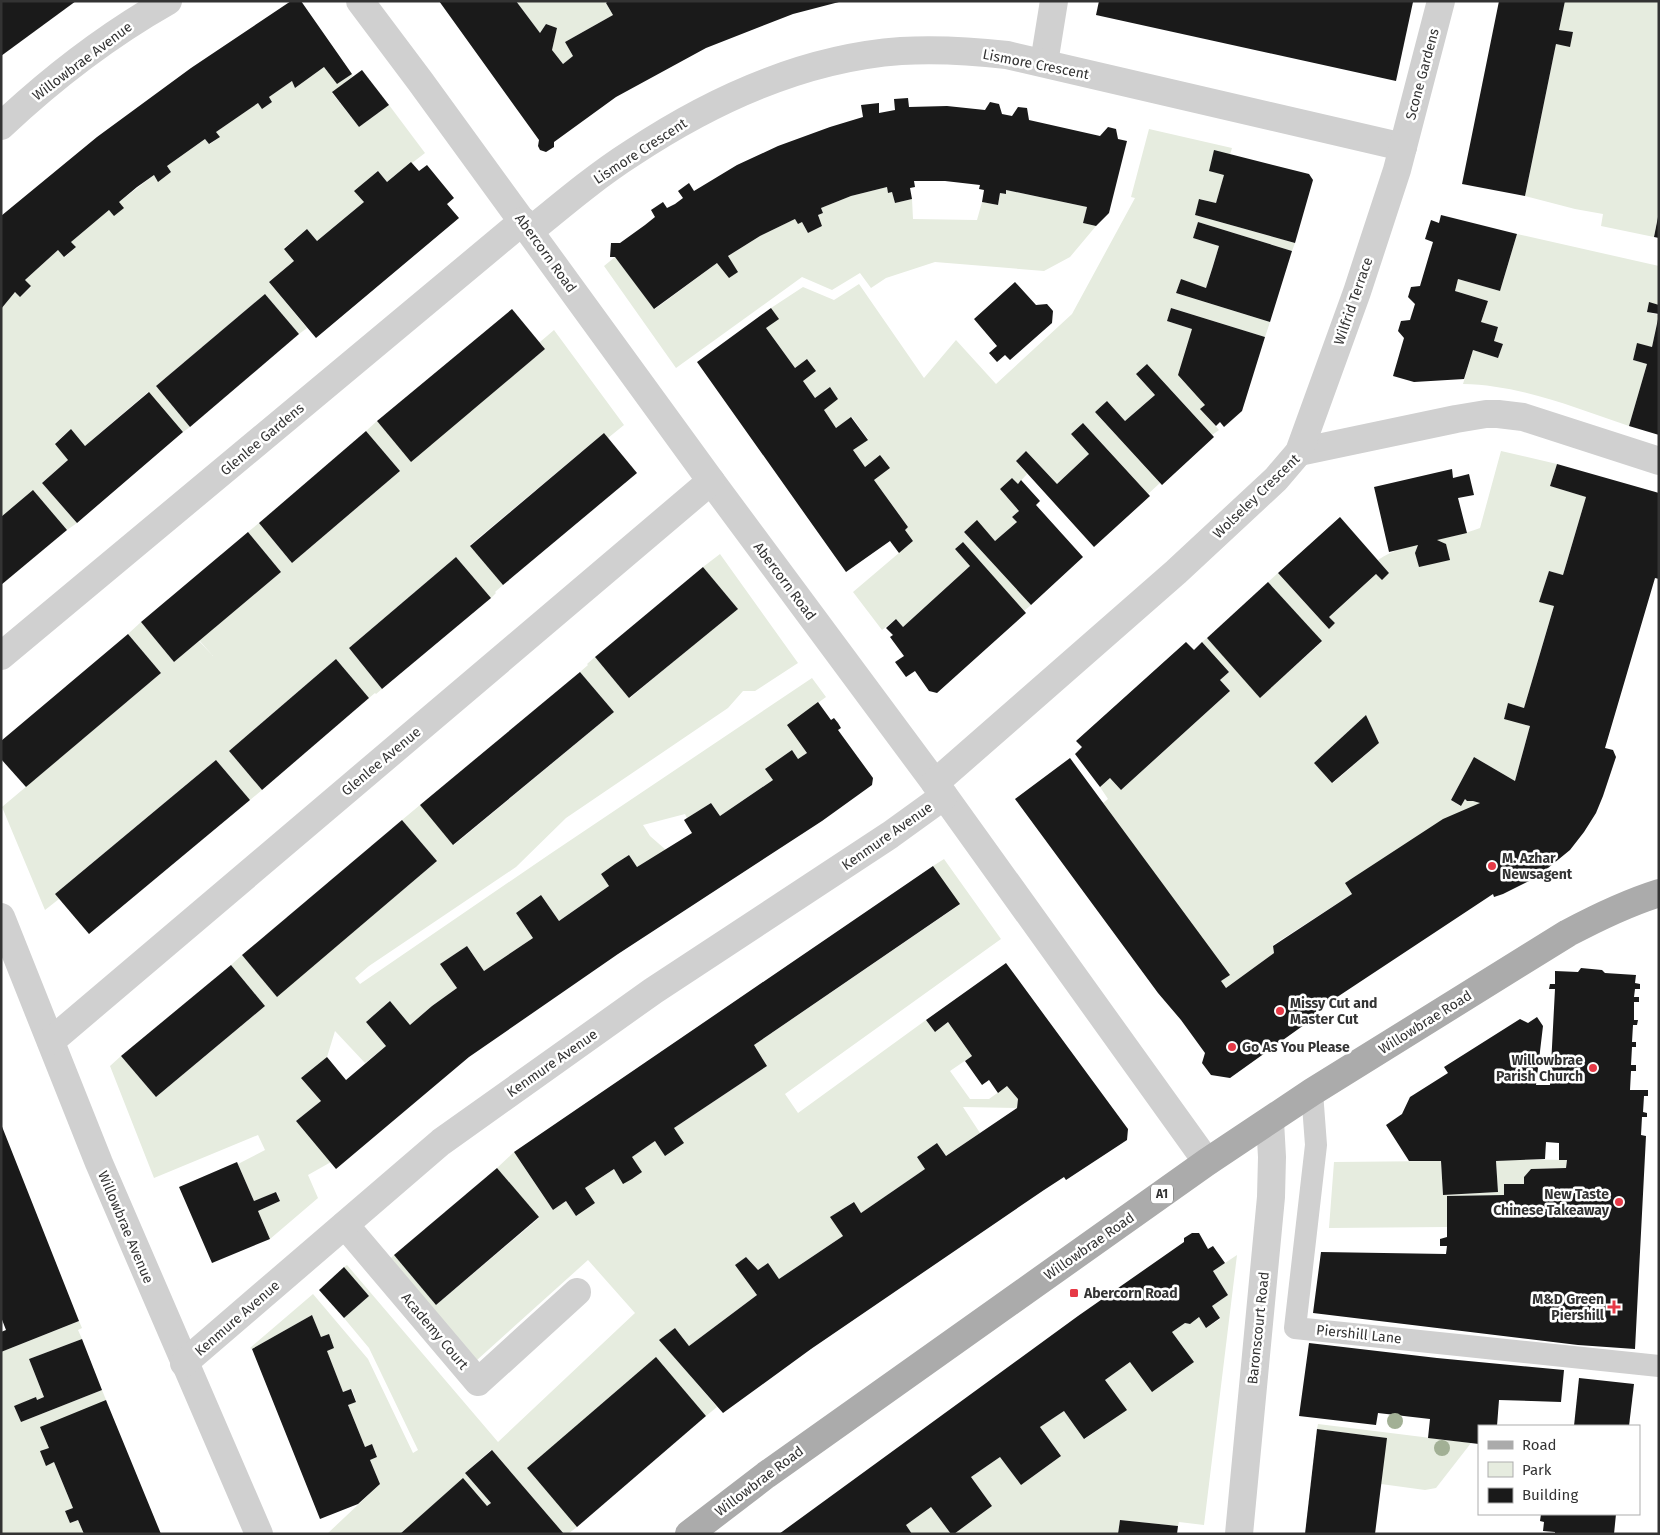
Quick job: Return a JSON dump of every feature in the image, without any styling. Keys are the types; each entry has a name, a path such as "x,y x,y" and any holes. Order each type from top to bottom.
{"main road":[{"name":"Willowbrae Road","path":"689,1534 774,1469 1207,1162 1312,1092 1568,933 1596,918 1642,898 1659,893"}],"street":[{"name":"Willowbrae Avenue","path":"1,126 40,91 79,60 168,1"},
{"name":"Abercorn Road","path":"360,1 940,790 1207,1162"},
{"path":"1044,63 1054,1"},
{"name":"Scone Gardens","path":"1403,147 1441,1"},
{"name":"Lismore Crescent","path":"526,226 646,144 707,109 742,92 777,78 818,66 860,56 900,51 969,51 1007,55 1403,147"},
{"name":"Wilfrid Terrace","path":"1299,452 1357,292 1403,147"},
{"name":"Glenlee Gardens","path":"1,656 526,226"},
{"name":"Wolseley Crescent","path":"940,790 1276,479 1299,452 1456,419 1498,414 1524,417 1659,461"},
{"name":"Glenlee Avenue","path":"51,1041 711,481"},
{"name":"Kenmure Avenue","path":"184,1363 441,1142 653,991 890,835 940,790"},
{"name":"Willowbrae Avenue","path":"1,917 99,1163 258,1534"},
{"name":"Baronscourt Road","path":"1239,1534 1271,1197 1272,1157 1270,1121"},
{"name":"Academy Court","path":"346,1225 478,1382 577,1292"}],"lane":[{"name":"Piershill Lane","path":"1312,1092 1315,1127 1314,1165 1295,1328 1659,1366"}],"green space":[{"path":"518,1 608,1 606,3 613,15 565,42 573,56 563,64 552,50 557,28 546,24 540,33"},
{"path":"1565,1 1659,1 1659,212 1654,237 1601,226 1603,214 1525,196 1556,44 1570,46 1573,32 1559,30"},
{"path":"324,67 337,84 352,74 353,76 332,93 359,127 389,105 425,153 387,182 378,171 355,191 364,202 317,241 307,229 284,248 294,261 269,282 307,328 299,334 265,294 156,386 190,427 183,432 148,392 85,446 71,429 55,443 68,460 42,483 77,523 67,530 1,517 1,309 15,292 20,297 31,287 25,280 58,250 65,257 76,247 71,242 109,210 114,215 119,202 154,175 159,181 171,172 167,166 205,139 210,144 220,137 216,132 258,103 262,108 272,102 269,97 292,81 295,88"},
{"path":"1149,129 1232,148 1216,203 1200,199 1195,215 1295,243 1292,251 1198,222 1193,238 1219,246 1206,288 1181,279 1176,293 1270,322 1265,337 1171,308 1167,321 1192,329 1205,405 1201,410 1219,430 1212,435 1147,364 1137,375 1155,395 1125,421 1107,401 1095,412 1160,483 1148,494 1083,423 1071,434 1089,454 1057,484 1026,451 1016,461 1027,474 1018,484 1012,478 1000,489 1019,511 1012,517 1017,522 995,541 977,521 964,532 1031,605 1024,611 963,542 955,549 970,566 903,627 896,619 882,630 853,592 913,541 905,530 908,527 874,480 890,468 880,455 865,467 853,450 868,439 852,417 836,428 824,410 838,399 830,387 815,398 803,381 816,371 807,359 795,368 766,328 778,319 771,308 803,287 834,300 859,284 924,378 956,340 996,384 1072,314 1135,198 1131,197"},
{"path":"887,187 888,193 892,192 895,203 912,199 913,219 977,220 982,202 998,205 1000,193 1005,194 1006,190 1087,207 1083,223 1096,226 1070,257 1044,271 935,262 886,278 871,288 860,273 832,290 802,277 676,368 604,266 615,257 655,309 717,263 760,236 795,219 802,222 808,233 822,226 818,215 823,213 821,208 851,196"},
{"path":"1517,234 1659,266 1659,305 1649,303 1647,312 1659,315 1652,347 1637,344 1633,360 1647,364 1629,426 1527,393 1485,385 1463,384 1473,350 1498,358 1503,344 1494,341 1498,327 1481,322 1488,301 1455,291 1458,279 1500,291"},
{"path":"554,330 624,425 608,438 604,433 470,545 503,585 496,593 491,598 456,557 349,648 382,689 369,698 336,659 229,751 262,790 250,800 216,760 55,894 59,899 45,910 2,807 161,673 128,634 141,622 174,662 199,641 213,656 199,640 281,572 248,532 259,523 292,563 400,471 366,431 377,421 411,461 545,349 540,342"},
{"path":"1501,451 1557,464 1550,486 1586,497 1563,575 1549,571 1540,601 1554,606 1524,708 1508,703 1504,718 1530,726 1515,781 1474,757 1451,800 1460,806 1465,799 1480,803 1345,883 1352,894 1273,945 1274,953 1226,988 1221,981 1229,975 1103,803 1108,799 1100,787 1110,778 1121,790 1230,691 1220,680 1229,672 1202,642 1207,638 1260,697 1322,642 1268,582 1278,573 1329,629 1335,623 1329,617 1376,574 1382,580 1389,573 1378,560 1402,548 1480,528","holes":["1366,715 1379,743 1333,783 1314,763"]},
{"path":"720,554 798,663 755,691 743,691 728,708 566,818 516,867 369,966 355,978 360,984 812,678 826,697 788,725 807,753 798,759 792,750 766,769 773,780 720,816 711,803 687,818 685,814 643,825 650,836 666,850 637,867 629,855 601,874 609,886 559,921 541,895 516,913 533,938 484,971 467,946 440,964 457,988 410,1025 390,1001 366,1022 386,1046 365,1063 335,1031 327,1057 302,1078 321,1101 296,1121 331,1162 308,1175 318,1198 270,1239 258,1211 280,1201 277,1192 254,1201 238,1164 265,1150 258,1135 154,1178 110,1066 121,1056 156,1097 265,1006 231,965 242,955 277,996 437,861 402,820 420,805 454,845 614,712 580,672 595,657 630,698 737,608 703,567"},
{"path":"944,859 1001,939 785,1094 798,1113 926,1020 935,1032 948,1022 972,1056 950,1071 970,1099 989,1099 1007,1086 1018,1099 1017,1108 963,1107 980,1133 946,1156 937,1143 917,1157 925,1169 861,1213 853,1202 831,1217 843,1236 779,1279 768,1263 758,1270 746,1257 735,1265 757,1295 689,1346 675,1328 660,1340 717,1407 706,1416 656,1358 577,1527 568,1534 564,1534 491,1450 465,1473 491,1503 487,1506 463,1479 400,1534 327,1534 380,1484 370,1460 377,1457 372,1444 365,1447 348,1405 356,1401 352,1389 343,1392 312,1315 252,1349 250,1348 313,1294 368,1359 413,1453 418,1450 369,1348 344,1318 369,1296 344,1267 347,1265 498,1442 635,1313 588,1260 477,1360 390,1259 394,1255 436,1305 539,1218 497,1168 514,1152 553,1210 566,1201 576,1216 595,1203 585,1188 614,1169 624,1184 632,1157 655,1141 665,1155 674,1128 767,1066 754,1045 959,905 933,866"},
{"path":"1510,1159 1567,1160 1566,1168 1531,1169 1524,1177 1524,1184 1504,1184 1504,1195 1447,1196 1447,1227 1329,1228 1334,1162 1441,1161 1443,1195 1498,1192 1496,1161"},
{"path":"1237,1255 1204,1525 1179,1522 1178,1526 1120,1520 1118,1534 954,1534 992,1506 971,1477 1000,1457 1021,1485 1061,1456 1040,1427 1064,1411 1085,1439 1126,1410 1105,1380 1130,1362 1194,1362 1172,1332 1185,1323 1190,1324 1199,1317 1206,1328 1220,1319 1212,1306 1228,1295 1213,1271"},
{"path":"79,1321 82,1328 78,1330 82,1339 29,1359 44,1397 14,1406 21,1422 102,1390 106,1400 49,1448 46,1465 54,1462 73,1508 65,1511 70,1523 78,1520 84,1534 1,1534 1,1352"},
{"path":"1318,1424 1471,1443 1436,1488 1425,1490 1381,1484 1386,1438 1317,1429"},
{"path":"931,1507 951,1534 912,1534 906,1525"}],"building":[{"path":"1,1 76,1 1,56"},
{"path":"291,1 301,1 352,74 337,84 324,67 295,88 292,81 269,97 272,102 262,109 258,103 216,132 220,137 209,144 205,139 167,166 171,172 158,182 154,175 137,187 119,202 124,208 114,216 109,210 71,242 76,247 64,257 58,250 25,280 31,286 20,297 15,292 1,309 1,216 97,137 191,68"},
{"path":"439,1 516,1 540,33 546,24 557,28 552,50 563,64 573,56 565,42 613,15 606,3 608,1 839,2 793,14 706,48 616,97 554,142 554,147 546,152 540,150 538,146 539,140"},
{"path":"1099,1 1413,2 1396,81 1096,15"},
{"path":"1499,1 1565,1 1559,30 1573,32 1570,47 1556,44 1525,196 1462,184"},
{"path":"362,70 389,105 359,127 332,92"},
{"path":"908,98 909,107 947,106 985,110 990,102 999,104 1002,114 1012,116 1018,107 1027,108 1029,120 1100,136 1108,127 1116,129 1118,139 1127,141 1109,213 1096,226 1083,223 1087,207 1006,190 1006,194 1000,193 998,205 982,202 984,190 979,189 980,185 945,181 914,181 915,187 910,188 912,199 895,203 892,192 888,193 887,187 851,196 821,208 823,213 818,215 822,226 808,233 802,222 798,224 795,219 760,236 728,256 738,272 729,278 717,263 654,309 615,257 610,257 611,243 620,243 645,225 655,217 651,210 663,202 667,208 683,198 678,191 689,183 694,191 737,165 778,146 863,117 861,105 879,103 879,113 895,110 894,99"},
{"path":"1214,150 1309,174 1313,180 1295,243 1195,215 1199,199 1216,203 1224,175 1209,171"},
{"path":"411,162 419,171 427,165 454,198 447,204 459,218 316,338 269,282 294,261 284,249 307,229 317,241 364,202 354,191 378,171 387,182"},
{"path":"1441,215 1517,234 1500,291 1458,279 1455,291 1488,301 1481,322 1498,327 1494,341 1503,344 1498,358 1473,350 1464,379 1414,382 1393,376 1404,338 1398,331 1401,321 1410,320 1415,304 1408,297 1411,287 1420,286 1433,242 1425,239 1431,220 1439,223"},
{"path":"1659,217 1659,238 1654,237"},
{"path":"1198,222 1292,251 1270,322 1176,293 1181,279 1206,288 1213,266 1219,246 1193,238"},
{"path":"1015,282 1036,305 1047,304 1053,311 1052,323 1010,360 1005,355 997,362 989,353 997,346 974,319"},
{"path":"265,294 299,334 190,427 156,386"},
{"path":"1649,302 1659,305 1659,314 1647,312"},
{"path":"771,308 779,319 766,328 795,368 807,359 816,371 803,381 815,398 830,387 838,399 824,410 836,428 851,417 868,440 853,450 865,467 880,455 890,468 874,480 908,527 905,530 913,541 899,553 890,541 846,572 697,362"},
{"path":"1171,308 1265,337 1242,411 1224,427 1220,422 1216,426 1200,409 1205,405 1178,375 1192,329 1167,321"},
{"path":"512,309 545,349 411,462 377,421"},
{"path":"1658,319 1659,435 1629,426 1647,364 1633,360 1637,343 1652,347"},
{"path":"1147,364 1214,437 1162,485 1095,412 1107,401 1125,421 1155,395 1136,374"},
{"path":"149,392 183,432 77,523 42,483 68,460 55,444 71,429 85,446"},
{"path":"1083,423 1150,496 1094,547 1016,461 1026,451 1057,484 1089,454 1071,434"},
{"path":"366,431 400,471 292,563 259,523"},
{"path":"604,433 637,473 503,585 470,546"},
{"path":"1557,464 1659,493 1659,579 1655,578 1605,748 1613,750 1616,757 1596,813 1570,850 1537,877 1503,894 1494,897 1493,894 1316,1011 1318,1015 1230,1078 1211,1075 1202,1063 1205,1053 1158,993 1015,799 1070,758 1230,975 1221,981 1226,988 1274,953 1273,946 1352,894 1345,883 1443,819 1480,803 1465,799 1461,806 1451,800 1474,757 1515,781 1530,726 1504,719 1508,703 1524,708 1554,606 1539,602 1549,571 1563,575 1586,497 1550,486"},
{"path":"1452,469 1453,478 1469,474 1474,495 1458,498 1467,533 1437,540 1446,544 1450,560 1419,567 1415,553 1418,545 1389,552 1374,487"},
{"path":"1012,478 1018,484 1021,480 1040,501 1036,505 1083,557 1031,605 964,532 977,520 995,541 1017,522 1012,517 1019,511 1000,489"},
{"path":"33,490 67,530 1,585 1,517"},
{"path":"1340,517 1389,573 1382,580 1376,574 1329,617 1335,623 1329,629 1278,573"},
{"path":"248,532 281,572 174,662 141,622"},
{"path":"963,542 1026,613 937,693 929,691 915,671 906,677 895,662 904,656 890,637 893,635 886,628 896,619 903,627 970,566 955,549"},
{"path":"456,557 491,598 382,689 349,648"},
{"path":"703,567 738,609 629,698 595,657"},
{"path":"1268,582 1322,641 1260,698 1207,638"},
{"path":"128,634 161,673 26,787 1,759 1,741"},
{"path":"1186,642 1194,650 1202,642 1229,672 1220,680 1230,691 1121,790 1110,778 1100,787 1075,754 1082,747 1076,741"},
{"path":"336,659 369,698 262,790 229,751"},
{"path":"580,672 614,712 453,845 420,805"},
{"path":"818,702 831,720 834,718 838,723 841,728 838,730 873,778 872,785 822,821 618,954 469,1057 336,1169 296,1121 321,1101 301,1078 327,1057 346,1080 386,1046 366,1022 390,1001 410,1025 457,988 440,964 467,946 484,971 533,938 516,913 541,895 559,921 609,886 601,874 615,864 629,855 637,867 692,833 684,820 687,818 711,803 720,816 773,780 765,769 792,750 798,759 807,753 787,725"},
{"path":"1366,715 1379,743 1332,783 1314,763"},
{"path":"216,760 250,800 89,934 55,894"},
{"path":"402,820 437,861 277,997 242,955"},
{"path":"933,866 960,904 754,1045 767,1066 674,1128 684,1143 665,1156 655,1141 632,1157 642,1172 632,1179 623,1184 614,1169 585,1188 595,1203 576,1216 566,1201 553,1210 514,1152"},
{"path":"1006,963 1128,1129 1127,1140 1066,1180 1064,1177 1044,1190 811,1349 723,1413 659,1340 675,1328 689,1346 757,1295 735,1265 746,1257 758,1270 768,1263 779,1279 843,1236 830,1217 854,1202 861,1213 925,1169 917,1157 937,1143 946,1156 1017,1108 1018,1099 1007,1086 998,1093 989,1080 982,1085 965,1061 972,1056 948,1022 935,1032 926,1020"},
{"path":"231,965 265,1006 156,1097 121,1056"},
{"path":"1581,968 1602,970 1605,973 1636,975 1635,983 1640,984 1640,989 1635,989 1634,997 1639,997 1639,1002 1634,1002 1634,1020 1638,1020 1637,1025 1633,1025 1632,1042 1636,1042 1636,1047 1632,1047 1631,1065 1636,1065 1636,1071 1631,1071 1630,1090 1648,1090 1648,1096 1644,1096 1643,1112 1647,1113 1647,1117 1642,1117 1641,1135 1646,1136 1635,1349 1578,1345 1313,1313 1321,1252 1446,1254 1447,1246 1440,1246 1440,1239 1447,1237 1447,1196 1504,1195 1504,1184 1524,1184 1524,1177 1531,1169 1566,1168 1567,1160 1559,1160 1559,1143 1546,1142 1545,1159 1496,1161 1498,1192 1443,1195 1441,1161 1409,1161 1386,1125 1402,1114 1410,1097 1448,1073 1444,1067 1520,1019 1528,1023 1537,1017 1543,1026 1536,1085 1550,1085 1555,989 1549,989 1550,984 1555,984 1555,971 1578,972"},
{"path":"1,1124 79,1321 1,1352 1,1332 6,1330 1,1317"},
{"path":"237,1162 254,1201 276,1192 280,1201 258,1211 270,1239 212,1263 179,1187"},
{"path":"497,1168 539,1217 436,1305 394,1255"},
{"path":"1192,1233 1199,1233 1208,1249 1213,1246 1225,1263 1213,1271 1228,1295 1212,1306 1220,1318 1206,1328 1199,1317 1190,1324 1185,1323 1172,1332 1194,1362 1152,1392 1130,1362 1105,1380 1127,1410 1084,1439 1064,1411 1040,1427 1061,1456 1021,1485 1000,1457 971,1477 992,1506 954,1534 951,1534 931,1507 906,1525 912,1534 779,1534 1078,1316 1184,1242 1184,1238"},
{"path":"344,1267 369,1296 344,1318 319,1290"},
{"path":"312,1315 321,1337 329,1334 334,1348 327,1351 343,1392 351,1389 356,1402 348,1405 365,1447 372,1444 377,1457 370,1460 380,1484 358,1504 320,1519 252,1349"},
{"path":"82,1339 102,1390 21,1422 14,1406 36,1397 37,1400 44,1397 29,1359"},
{"path":"1309,1343 1564,1370 1561,1402 1499,1400 1497,1425 1478,1425 1478,1444 1428,1438 1430,1419 1378,1413 1376,1425 1299,1416"},
{"path":"656,1357 706,1416 577,1527 527,1468"},
{"path":"1579,1378 1634,1384 1629,1425 1574,1425"},
{"path":"106,1400 161,1534 84,1534 78,1520 70,1523 65,1511 73,1508 54,1462 46,1466 40,1451 49,1448 40,1427"},
{"path":"1317,1429 1387,1438 1375,1534 1305,1534"},
{"path":"492,1450 564,1534 400,1534 463,1478 487,1506 491,1503 465,1473"},
{"path":"1541,1515 1616,1515 1614,1534 1555,1534 1555,1532 1543,1531 1544,1522 1540,1521"},
{"path":"1120,1520 1178,1526 1177,1534 1118,1534"}],"place":[{"name":"M. Azhar Newsagent","path":"1492,866"},
{"name":"Missy Cut and Master Cut","path":"1280,1011"},
{"name":"Go As You Please","path":"1232,1047"},
{"name":"Willowbrae Parish Church","path":"1593,1068"},
{"name":"New Taste Chinese Takeaway","path":"1619,1202"},
{"name":"Abercorn Road","path":"1074,1293"},
{"name":"M&D Green Piershill","path":"1614,1307"}]}
